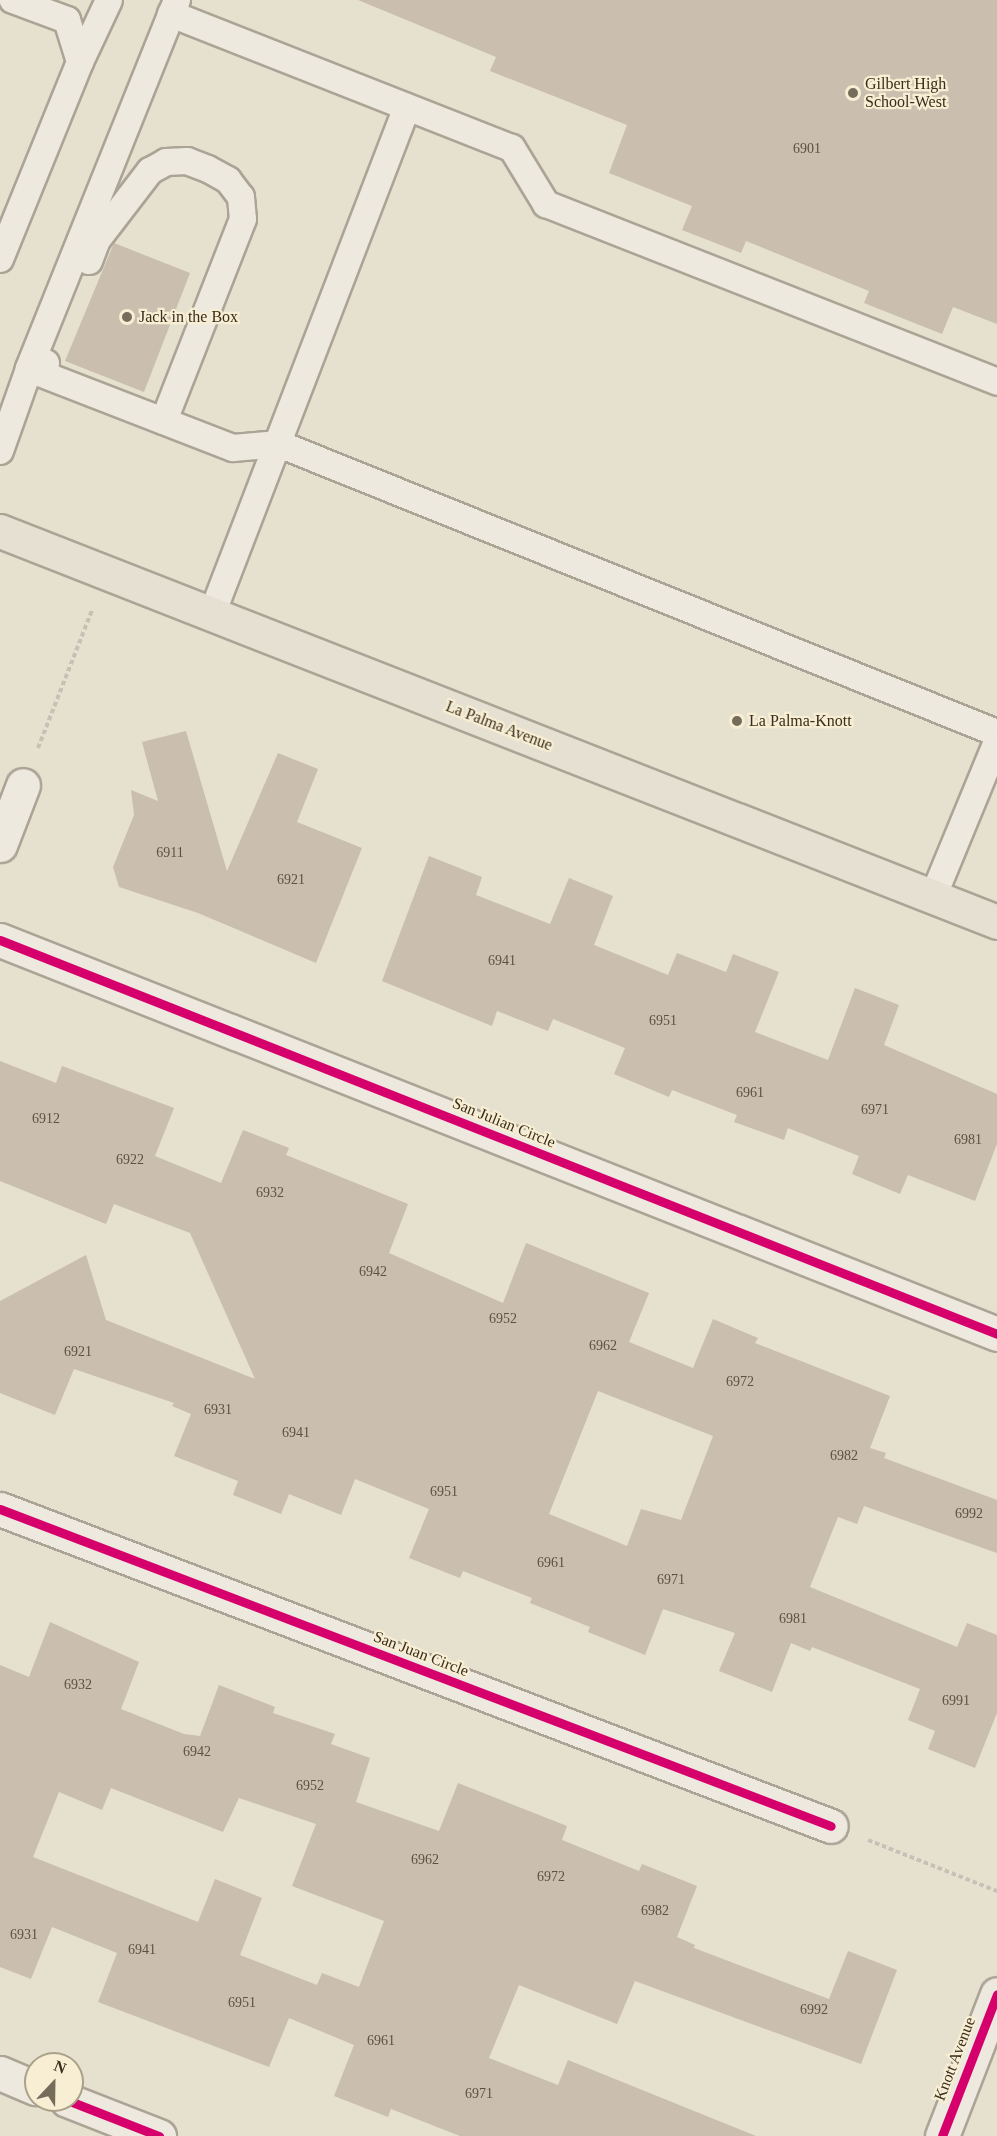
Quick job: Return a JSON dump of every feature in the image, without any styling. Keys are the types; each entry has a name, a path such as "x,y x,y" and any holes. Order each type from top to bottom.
{"main road":[{"name":"La Palma Avenue","path":"0,531 997,922"}],"street":[{"path":"0,845 23,785"},
{"name":"San Julian Circle","path":"0,940 997,1334"},
{"name":"San Juan Circle","path":"0,1509 831,1826"},
{"name":"Knott Avenue","path":"942,2136 997,1994"},
{"path":"0,2073 24,2083"},
{"path":"84,2107 159,2136"}],"lane":[{"path":"13,0 67,20 80,62"},
{"path":"0,259 80,62 109,0"},
{"path":"0,451 29,369 174,7 407,107 512,148 546,204 997,382"},
{"path":"212,614 407,107"},
{"path":"29,369 47,363 97,240 150,171 166,162 187,162 208,169 228,180 242,197 243,219 164,421"},
{"path":"29,369 233,448 279,444 997,733"},
{"path":"933,897 997,742"}],"path":[{"path":"23,785 107,572"},
{"path":"831,1826 997,1891"}],"building":[{"path":"358,0 997,0 997,324 953,307 942,334 864,303 869,291 746,241 741,253 682,230 692,206 609,173 627,125 490,71 496,57"},
{"name":"Jack in the Box","path":"114,243 190,273 144,392 65,361"},
{"path":"186,731 227,871 278,753 318,769 297,822 362,848 316,963 198,913 119,887 113,867 134,815 131,790 158,801 142,742"},
{"path":"429,856 482,877 476,895 550,924 569,878 613,896 594,945 668,975 677,953 726,972 733,954 779,972 755,1032 828,1060 855,988 899,1005 884,1045 997,1094 997,1144 975,1201 908,1175 900,1194 852,1174 859,1156 788,1128 784,1140 734,1122 737,1115 672,1090 669,1097 614,1074 625,1048 553,1019 548,1031 497,1011 492,1026 382,981"},
{"path":"0,1061 56,1083 62,1066 174,1108 155,1156 221,1183 243,1130 289,1148 286,1155 408,1204 389,1253 503,1303 526,1243 649,1293 629,1342 693,1368 713,1319 758,1338 755,1343 890,1396 870,1448 886,1453 884,1458 997,1500 997,1553 864,1506 857,1524 838,1517 810,1587 957,1647 967,1623 997,1635 997,1713 975,1768 928,1749 935,1731 908,1720 920,1689 812,1647 810,1651 791,1643 772,1692 719,1671 735,1633 663,1609 645,1655 588,1632 590,1627 530,1603 532,1598 463,1571 460,1578 409,1558 429,1509 355,1479 341,1515 289,1494 281,1514 233,1495 238,1481 174,1456 191,1414 172,1406 174,1403 74,1369 55,1415 0,1393 0,1301 86,1255 106,1320 255,1379 190,1233 114,1204 106,1224 0,1181","holes":["598,1391 713,1436 681,1520 641,1509 627,1546 549,1514"]},
{"path":"50,1622 139,1662 121,1709 184,1734 200,1736 219,1685 275,1707 273,1713 335,1734 331,1744 370,1758 356,1802 439,1831 458,1783 567,1826 562,1840 639,1871 642,1864 697,1886 677,1937 695,1945 694,1948 829,1999 848,1951 897,1970 861,2064 635,1981 617,2024 519,1985 489,2058 558,2085 568,2060 756,2136 460,2136 391,2109 388,2117 334,2096 354,2045 289,2018 269,2067 98,2002 117,1953 52,1927 31,1979 0,1967 0,1665 29,1677","holes":["111,1788 223,1832 239,1798 316,1824 292,1886 384,1921 359,1987 322,1973 317,1985 240,1955 262,1898 215,1879 198,1922 33,1857 59,1792 102,1810"]}],"cycle path":[{"path":"0,940 997,1334"},
{"path":"0,1509 831,1826"},
{"path":"942,2136 997,1994"},
{"path":"84,2107 159,2136"}],"place":[{"name":"Gilbert High School-West","path":"853,93"},
{"name":"Jack in the Box","path":"127,317"},
{"name":"La Palma-Knott","path":"737,721"}]}
